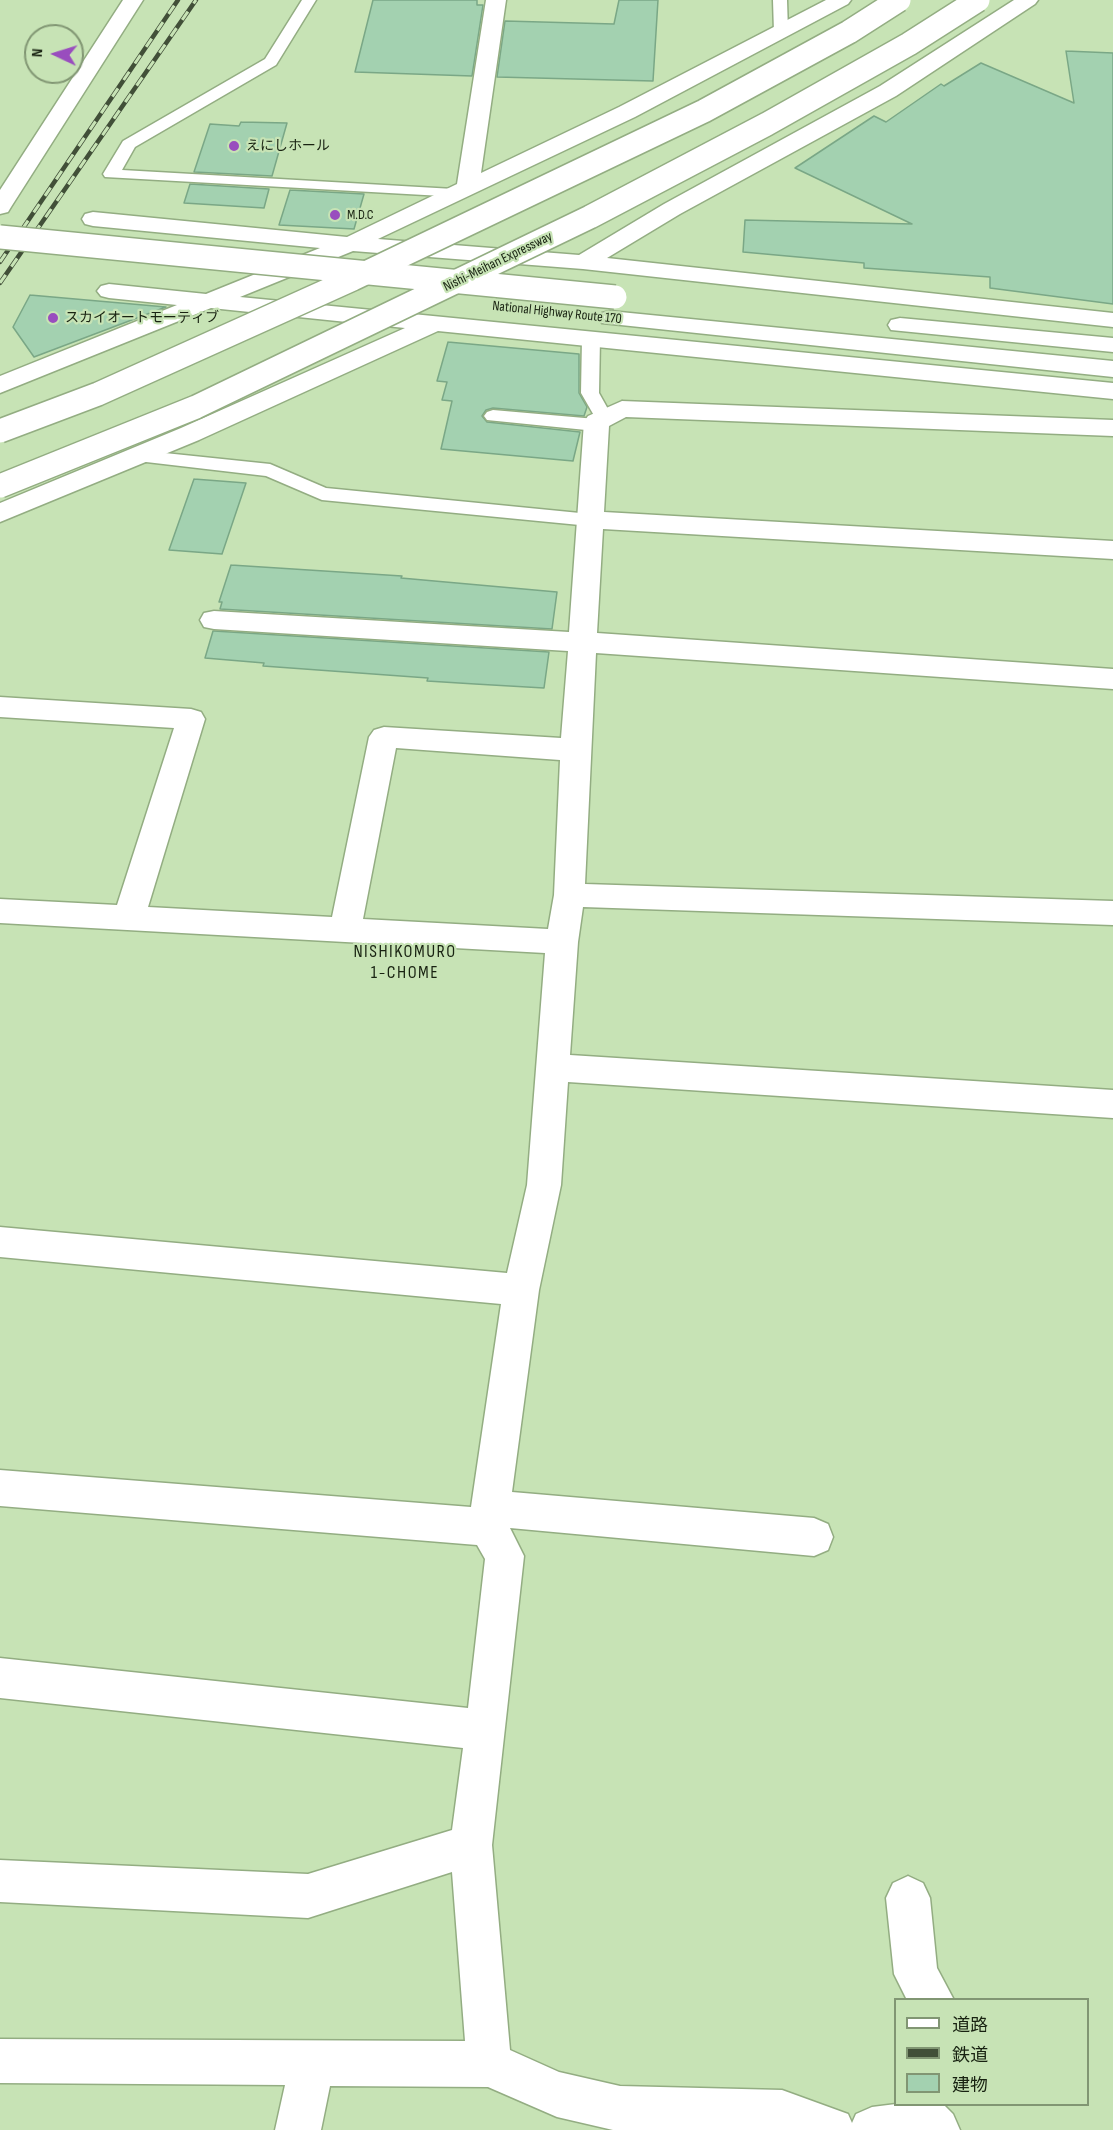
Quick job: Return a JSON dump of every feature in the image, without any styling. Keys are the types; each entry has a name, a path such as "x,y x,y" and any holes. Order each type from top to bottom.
{"main road":[{"path":"1,203 133,0"},
{"path":"461,191 496,0"},
{"path":"0,385 350,244 627,112 841,0"},
{"path":"0,430 98,394 353,279 704,111 849,32 899,0"},
{"name":"Nishi-Meihan Expressway","path":"0,486 196,407 590,218 767,124 909,44 978,0"},
{"path":"583,262 672,210 888,91 1028,0"},
{"path":"93,219 350,244 583,262 1113,321"},
{"name":"National Highway Route 170","path":"0,237 1113,369"},
{"name":"National Highway Route 170","path":"0,258 612,308 1113,345"},
{"path":"109,291 1113,391"},
{"path":"0,513 136,456 438,323"},
{"path":"489,2064 471,1845 505,1556 489,1518 521,1290 544,1185 561,942 569,896 582,642 590,520 600,422 622,408 1113,428"},
{"path":"590,520 1113,549"},
{"path":"214,620 582,642 1113,679"},
{"path":"0,706 191,719 129,918"},
{"path":"345,929 384,737 575,750"},
{"path":"569,896 1113,913"},
{"path":"0,911 561,942"},
{"path":"552,1067 1113,1104"},
{"path":"0,1242 521,1290"},
{"path":"0,1488 814,1537"},
{"path":"0,1678 486,1730"},
{"path":"0,1881 308,1896 471,1845"},
{"path":"908,1898 916,1974 931,1998"},
{"path":"0,2061 489,2064 557,2094 620,2109 782,2113 832,2130"},
{"path":"298,2130 312,2063"},
{"path":"872,2130 933,2119"}],"lane":[{"path":"309,0 271,62 129,144 111,174 461,191"},
{"path":"780,0 781,32"},
{"path":"493,416 600,422 590,393 591,338"},
{"path":"136,456 270,470 322,494 590,520"}],"building":[{"path":"373,0 477,0 477,5 483,5 472,76 355,72"},
{"path":"619,0 658,0 653,81 497,77 505,21 614,24"},
{"path":"1066,51 1113,53 1113,304 990,288 990,277 864,268 864,263 743,252 745,220 912,224 795,168 874,116 886,122 941,84 944,86 981,63 1074,103"},
{"path":"241,122 287,123 272,176 194,172 210,124 239,126"},
{"path":"190,184 269,189 264,208 184,203"},
{"path":"290,190 364,194 354,229 279,225"},
{"path":"30,295 166,307 34,357 13,327"},
{"path":"448,342 579,354 579,393 587,407 584,416 493,408 486,410 482,416 487,422 580,432 573,461 441,449 452,401 442,400 447,382 437,381"},
{"path":"194,479 246,483 222,554 169,550"},
{"path":"231,565 402,576 401,578 557,592 552,629 220,609 222,602 219,602"},
{"path":"213,631 549,652 544,688 427,681 428,678 263,666 264,663 205,658"}],"railway":[{"path":"0,262 178,0"},
{"path":"0,283 196,0"}],"place":[{"name":"えにしホール","path":"234,146"},
{"name":"M.D.C","path":"335,215"},
{"name":"スカイオートモーティブ","path":"53,318"}],"district":[{"name":"NISHIKOMURO 1-CHOME","path":"405,962"}]}
